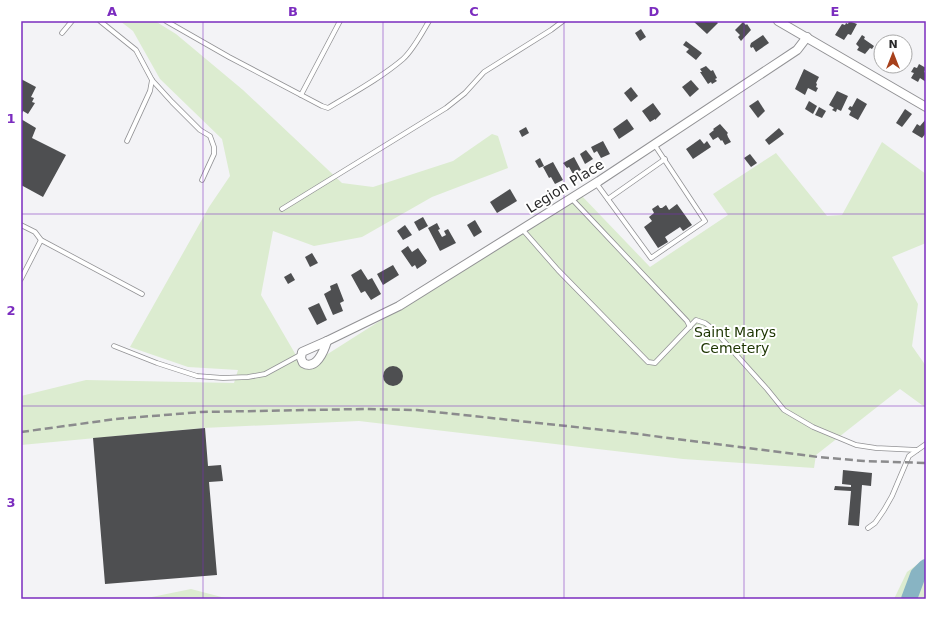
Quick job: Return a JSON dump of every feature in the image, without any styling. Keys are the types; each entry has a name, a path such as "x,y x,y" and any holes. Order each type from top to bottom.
{"street":[{"path":"778,21 926,107"},
{"name":"Legion Place","path":"300,355 305,350 399,306 522,229 595,183 797,50 807,37"},
{"path":"300,355 305,365 314,363 320,357 327,341"}],"lane":[{"path":"62,33 72,21"},
{"path":"100,21 136,50 152,80 200,130 210,136 214,154 202,180"},
{"path":"166,21 229,57 328,108 363,87 404,58 422,34 429,21"},
{"path":"301,95 340,21"},
{"path":"282,209 446,108 465,93 484,72 563,21"},
{"path":"127,141 150,91 152,80"},
{"path":"595,183 651,258 706,221 654,144"},
{"path":"608,199 665,159"},
{"path":"571,198 687,321 690,327"},
{"path":"21,225 35,232 41,240 142,294"},
{"path":"522,229 558,270 648,362 654,363 696,320 705,323 713,329 784,410 813,427 856,445 876,448 917,450"},
{"path":"21,279 41,240"},
{"path":"114,346 157,363 197,376 223,378 248,377 265,374 300,355"},
{"path":"868,528 875,523 892,496 909,456 926,444"}],"green space":[{"name":"Saint Marys Cemetery","path":"120,21 155,21 176,34 243,90 342,183 373,187 453,161 492,134 498,136 508,168 432,197 362,237 314,246 273,231 261,295 304,369 580,194 650,267 728,215 713,194 776,153 827,216 842,215 882,142 926,174 926,243 892,257 918,304 912,346 926,366 926,408 900,389 816,455 814,468 683,459 359,421 203,428 21,445 21,396 86,380 234,383 238,370 188,367 130,347 209,207 230,176 222,139 160,79 133,31"},
{"path":"926,558 926,599 894,599 907,572"},
{"path":"191,589 229,599 142,599"}],"building":[{"path":"693,21 716,21 718,23 707,34"},
{"path":"849,21 857,24 851,35 848,34 844,40 835,35 842,24 848,24"},
{"path":"743,22 746,25 747,24 751,30 741,41 738,37 740,35 735,30"},
{"path":"641,29 646,37 640,41 635,33"},
{"path":"763,35 769,43 756,52 753,47 751,48 751,43"},
{"path":"862,35 865,37 864,39 873,45 873,48 872,49 870,48 865,54 857,50 859,47 856,44"},
{"path":"686,41 702,53 696,60 686,52 689,49 683,45"},
{"path":"919,64 926,68 924,72 926,73 926,82 920,78 918,82 911,78 914,73 914,67 917,68"},
{"path":"706,66 711,71 713,70 717,78 715,79 717,81 712,84 711,82 708,84 700,72 702,72 700,69"},
{"path":"804,69 819,77 816,83 816,87 818,88 816,92 808,88 805,95 795,89"},
{"path":"21,79 36,87 31,97 34,98 32,102 35,103 28,114 23,111 21,115"},
{"path":"691,80 699,89 690,97 682,87"},
{"path":"631,87 638,96 631,102 624,93"},
{"path":"837,91 848,96 841,111 837,109 836,112 832,110 834,108 829,105"},
{"path":"857,98 867,104 858,120 849,115 851,111 848,109 850,106 852,107"},
{"path":"758,100 765,111 758,118 749,106"},
{"path":"809,101 817,106 813,114 805,109"},
{"path":"653,103 661,114 655,120 650,122 642,111"},
{"path":"819,107 826,111 822,118 815,115"},
{"path":"905,109 912,114 902,127 896,123"},
{"path":"21,119 36,128 32,138 66,155 43,197 21,185"},
{"path":"627,119 634,129 619,139 613,129"},
{"path":"926,119 926,133 922,138 912,132 917,124 920,126"},
{"path":"720,124 728,133 728,137 731,142 725,145 718,137 713,140 709,134"},
{"path":"526,127 529,133 522,137 519,131"},
{"path":"779,128 784,134 769,145 765,140"},
{"path":"700,139 704,144 707,141 711,147 693,159 686,149"},
{"path":"603,141 610,154 601,158 597,151 594,153 591,147"},
{"path":"586,150 593,159 585,164 580,154"},
{"path":"750,154 757,163 751,167 744,158"},
{"path":"574,157 581,170 573,174 569,167 567,168 563,163"},
{"path":"540,158 544,166 539,168 535,161"},
{"path":"553,162 563,180 555,184 551,177 549,178 543,167"},
{"path":"510,189 517,201 497,213 490,202"},
{"path":"677,204 692,225 683,231 680,227 665,237 668,242 658,248 644,227 652,221 649,217 654,213 652,209 658,205 662,208 666,205 669,210"},
{"path":"423,217 428,226 419,231 414,222"},
{"path":"475,220 482,232 474,237 467,225"},
{"path":"437,223 440,229 438,230 442,237 446,235 444,231 448,229 456,243 440,251 428,228"},
{"path":"405,225 412,235 403,240 397,231"},
{"path":"408,246 412,252 418,248 427,261 426,263 417,269 415,265 412,267 401,251"},
{"path":"312,253 318,263 310,267 305,257"},
{"path":"393,265 399,275 383,285 377,274"},
{"path":"361,269 368,280 372,278 381,294 371,300 365,291 361,293 351,275"},
{"path":"291,273 295,280 288,284 284,277"},
{"path":"337,283 344,301 340,303 343,311 333,315 324,294 331,290 330,286"},
{"path":"319,303 327,320 317,325 308,308"},
{"path":"393,366 400,369 403,376 400,383 393,386 386,383 383,376 386,369"},
{"path":"205,428 208,466 221,465 223,481 209,482 217,575 105,584 93,438"},
{"path":"843,470 872,473 871,486 862,485 859,526 848,525 851,491 834,490 835,486 851,487 851,485 842,484"}],"waterway":[{"path":"909,599 918,575 926,567"}],"railway":[{"path":"21,432 116,419 201,412 364,409 417,410 622,432 818,457 864,461 926,463"}]}
